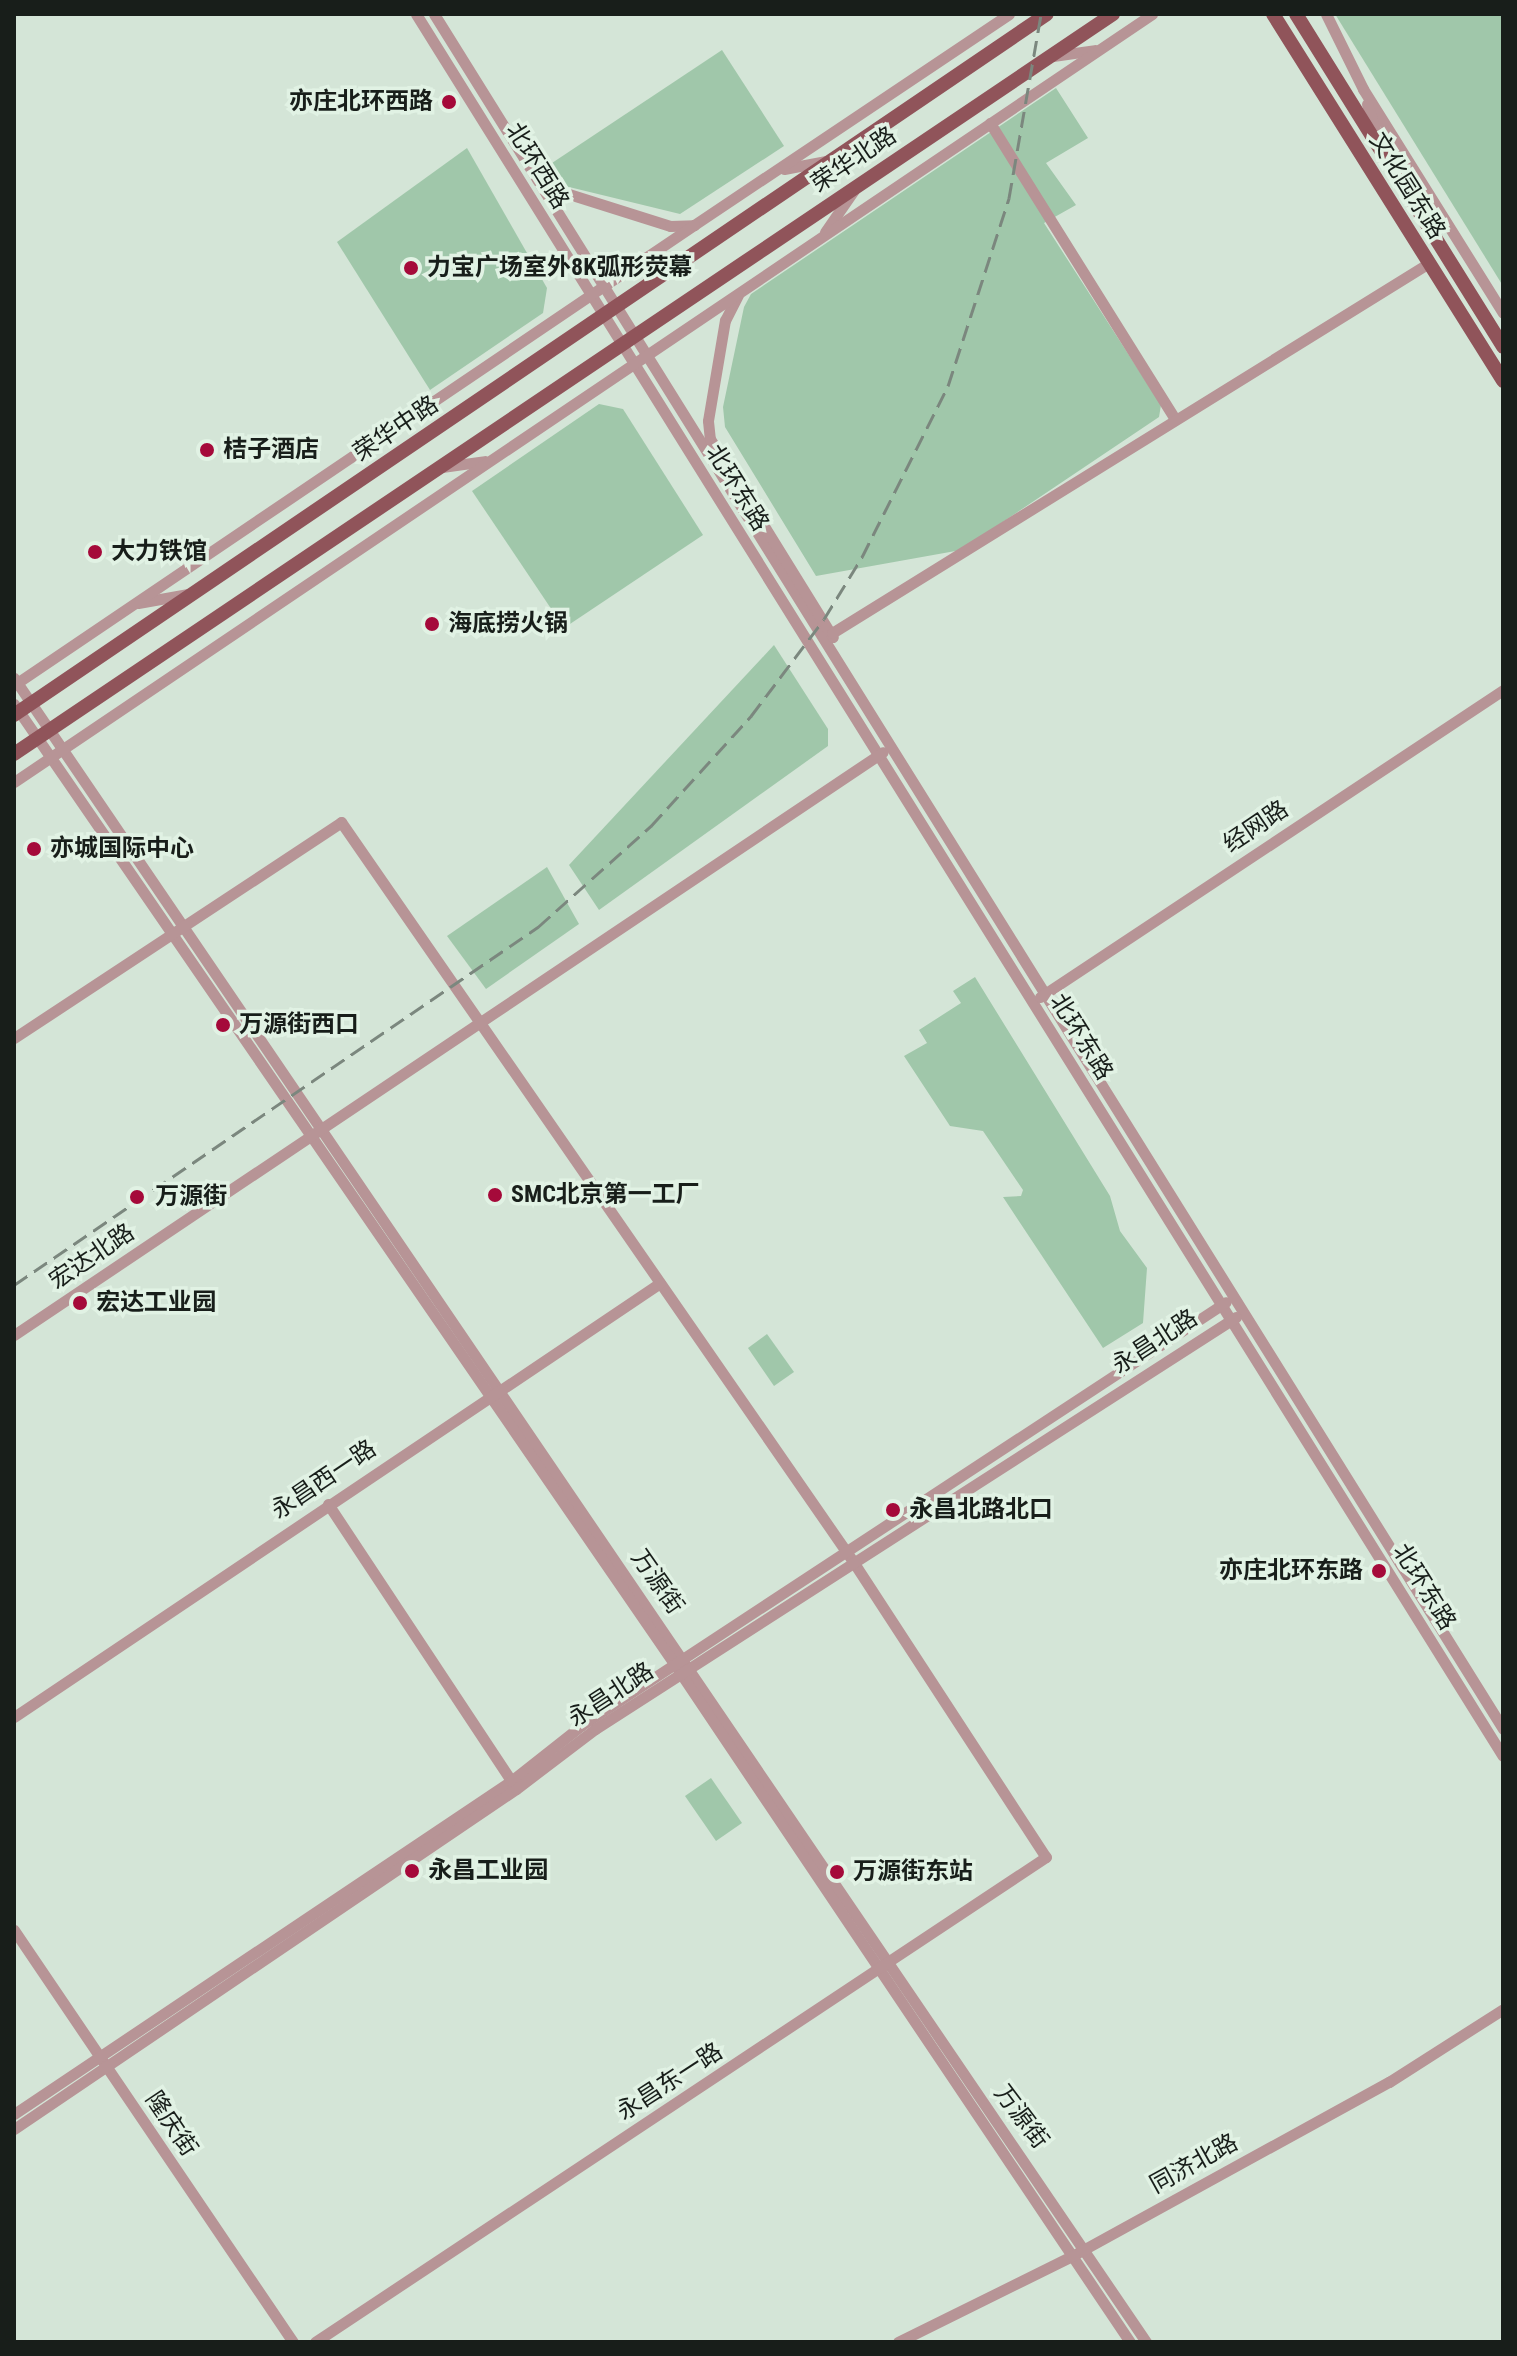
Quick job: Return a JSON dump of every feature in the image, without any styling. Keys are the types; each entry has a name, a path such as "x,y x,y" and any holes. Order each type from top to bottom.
{"main road":[{"name":"荣华北路","path":"604,315 1047,14"},
{"name":"荣华北路","path":"621,342 1113,14"},
{"name":"文化园东路","path":"1273,14 1503,381"},
{"name":"文化园东路","path":"1296,14 1503,347"},
{"name":"荣华中路","path":"19,708 193,594 604,315"},
{"path":"14,754 442,467 621,342"}],"street":[{"name":"北环西路","path":"416,14 621,342"},
{"name":"北环西路","path":"434,14 533,176 635,333"},
{"path":"15,682 1009,14"},
{"path":"14,782 1152,14"},
{"path":"1326,14 1363,89 1503,313"},
{"path":"1048,57 1101,49"},
{"path":"1363,89 1382,153"},
{"path":"990,123 1174,417"},
{"path":"780,169 832,160"},
{"path":"533,176 553,189 670,226 694,225"},
{"path":"820,239 859,183"},
{"path":"832,633 1174,417 1429,263"},
{"path":"738,294 725,320 708,421 710,439 832,633 834,656"},
{"name":"北环东路","path":"635,333 890,748 1046,993 1503,1729"},
{"name":"北环东路","path":"621,342 1503,1756"},
{"path":"442,467 491,460"},
{"path":"133,604 193,594"},
{"name":"万源街","path":"15,682 19,708 42,734 170,933 318,1130"},
{"name":"经网路","path":"1033,1001 1503,690"},
{"name":"宏达北路","path":"14,1335 890,748"},
{"name":"万源街","path":"55,754 182,925 884,1967 1130,2342"},
{"path":"14,1038 341,822 854,1563"},
{"name":"永昌西一路","path":"14,1717 660,1283"},
{"name":"永昌北路","path":"683,1668 846,1551 1233,1297"},
{"name":"永昌北路","path":"14,2129 514,1785 582,1725 683,1668 854,1563 1242,1312"},
{"path":"328,1504 514,1785"},
{"name":"永昌东一路","path":"315,2342 1046,1857 854,1563"},
{"name":"永昌北路","path":"14,2114 514,1785"},
{"name":"隆庆街","path":"14,1930 293,2342"},
{"name":"万源街","path":"884,1967 1146,2342"},
{"name":"同济北路","path":"898,2342 1084,2250 1389,2082 1503,2009"}],"green space":[{"path":"1335,14 1503,14 1503,286"},
{"path":"722,50 784,146 680,214 565,186 552,163"},
{"path":"1056,88 1088,138 1046,163 1076,205 1044,223 1161,405 1159,417 961,550 816,576 725,427 723,407 744,307 751,294"},
{"path":"467,148 547,288 543,313 430,390 337,242"},
{"path":"599,404 623,409 703,535 564,628 472,491"},
{"path":"774,645 828,729 828,746 599,910 569,865"},
{"path":"547,867 579,924 486,989 447,936"},
{"path":"975,977 1110,1196 1120,1231 1147,1268 1143,1323 1103,1348 1003,1197 1021,1196 1023,1190 983,1131 950,1126 904,1056 927,1043 919,1030 961,1003 953,991"},
{"path":"767,1334 794,1372 774,1386 748,1348"},
{"path":"711,1778 742,1823 716,1841 685,1796"}],"railway":[{"path":"14,1285 538,927 651,826 751,716 824,619 862,557 948,386 1009,198 1041,14"}],"place":[{"name":"亦庄北环西路","path":"449,102"},
{"name":"力宝广场室外8K弧形荧幕","path":"411,268"},
{"name":"桔子酒店","path":"207,450"},
{"name":"大力铁馆","path":"95,552"},
{"name":"海底捞火锅","path":"432,624"},
{"name":"亦城国际中心","path":"34,849"},
{"name":"万源街西口","path":"223,1025"},
{"name":"SMC北京第一工厂","path":"495,1195"},
{"name":"万源街","path":"137,1197"},
{"name":"宏达工业园","path":"80,1303"},
{"name":"永昌北路北口","path":"893,1510"},
{"name":"亦庄北环东路","path":"1379,1571"},
{"name":"永昌工业园","path":"412,1871"},
{"name":"万源街东站","path":"837,1872"}]}
